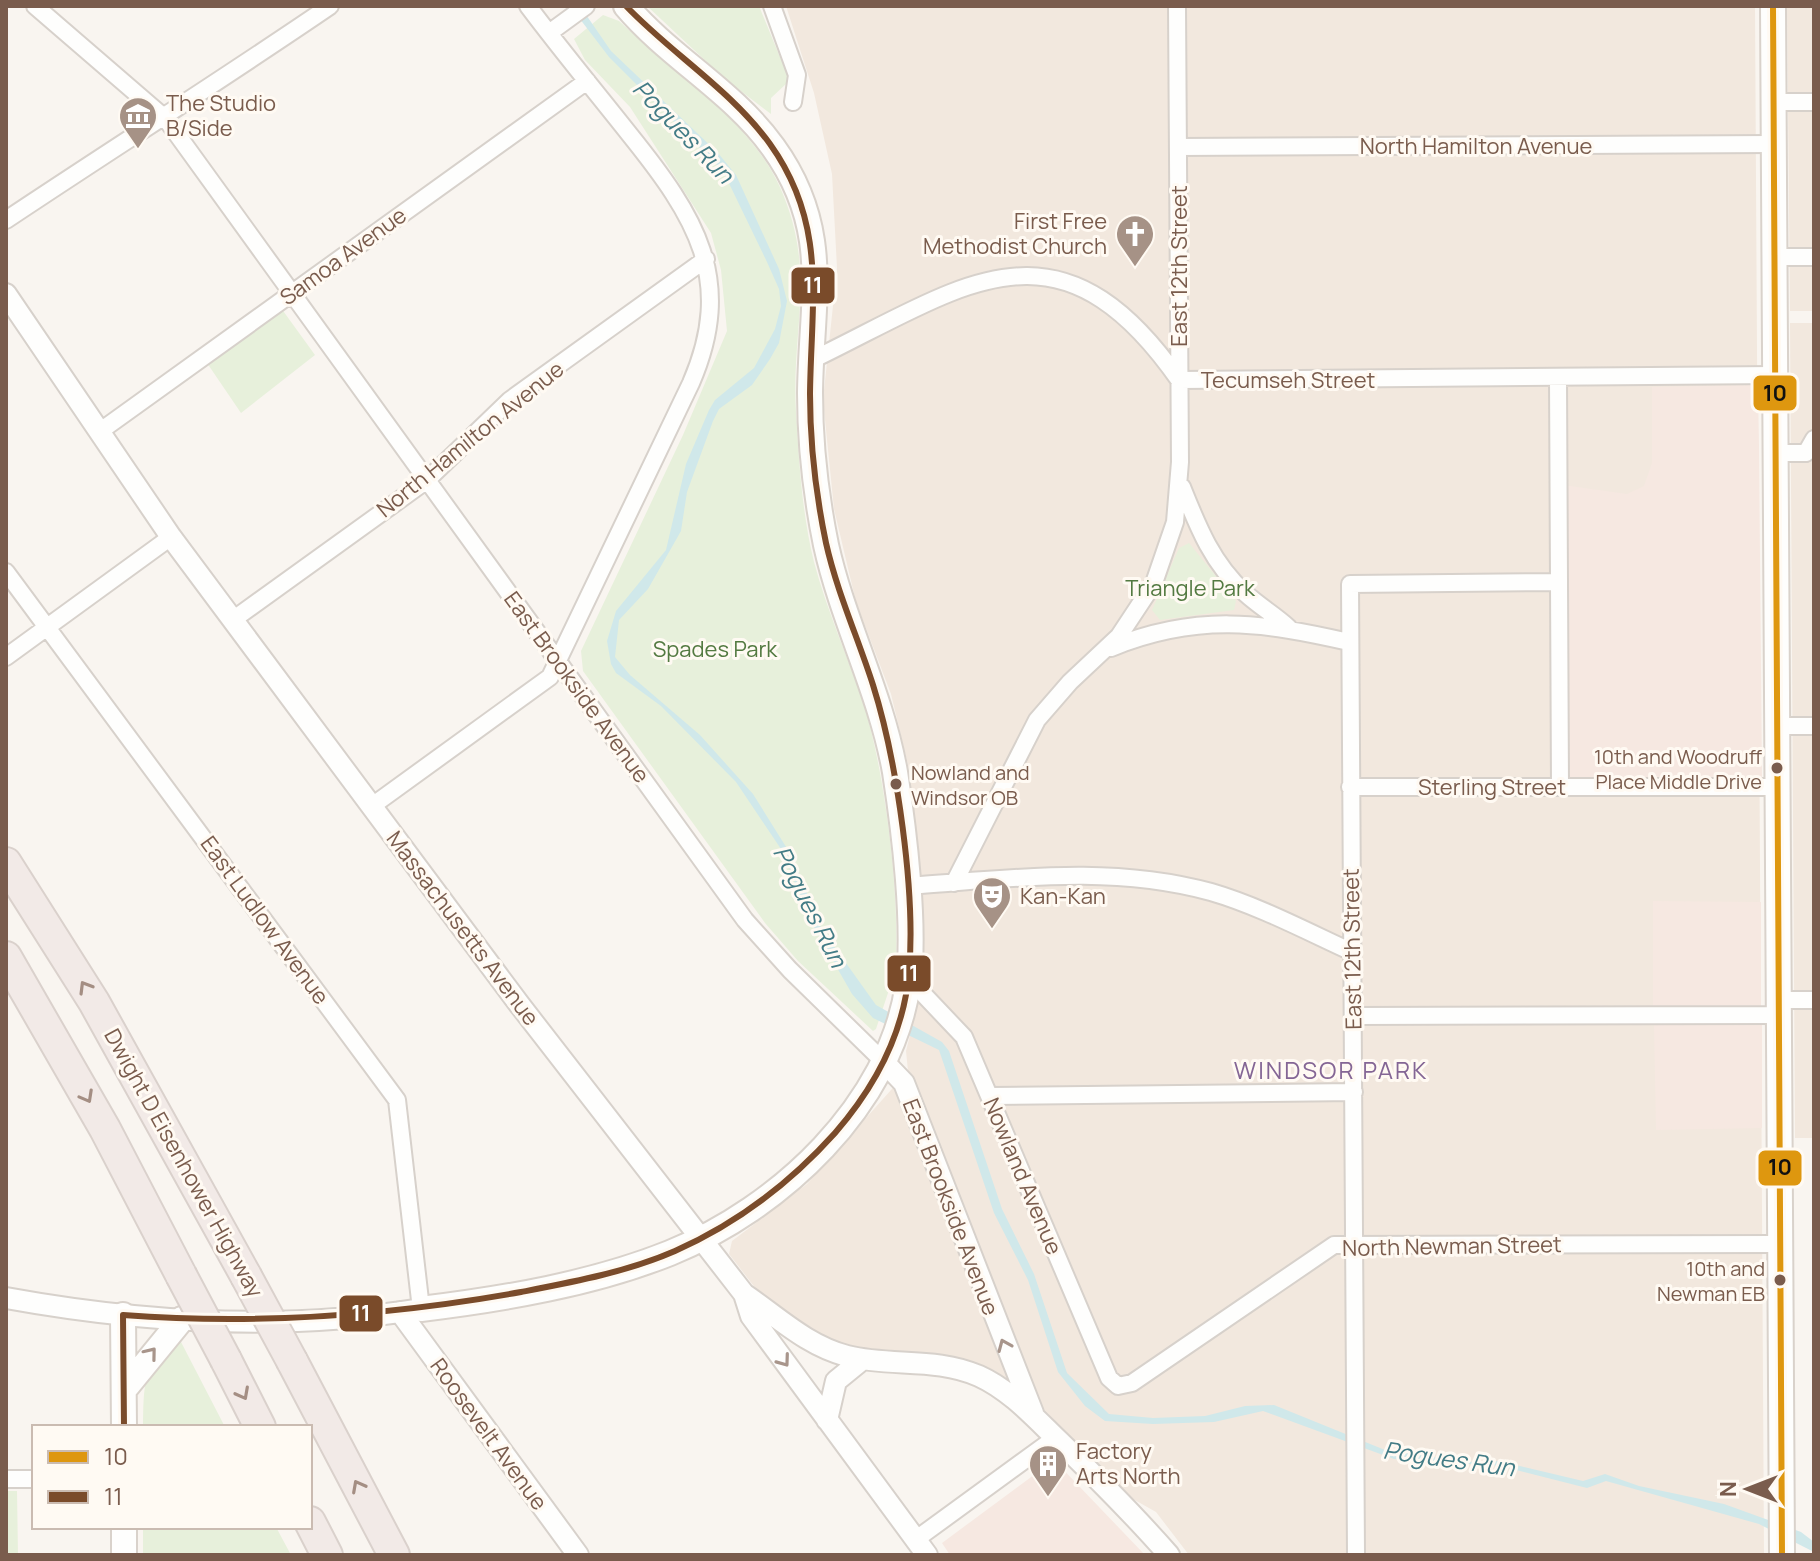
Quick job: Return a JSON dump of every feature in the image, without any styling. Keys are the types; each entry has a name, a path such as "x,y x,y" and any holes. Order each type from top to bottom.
{"highway":[{"name":"Dwight D Eisenhower Highway","path":"6,863 94,1002 246,1276 394,1555"},
{"path":"6,957 105,1129 259,1425"},
{"path":"312,1526 327,1555"}],"main road":[{"path":"411,1310 592,1276 648,1261 701,1238 760,1201 810,1158 866,1095 883,1061 907,987 906,886 895,774 885,727 825,541 811,421 817,289 814,253 792,179 765,136 740,108 626,6"},
{"path":"1773,6 1782,1555"},
{"path":"123,1315 124,1425"},
{"path":"124,1390 182,1319"},
{"path":"124,1529 124,1555"}],"street":[{"name":"East Brookside Avenue","path":"35,6 163,116 294,292 754,931 904,1083 1034,1417"},
{"path":"6,220 163,116 182,108 330,6"},
{"path":"372,806 550,677 560,662 699,366 710,322 706,259 698,233 679,198 528,6"},
{"path":"549,33 586,6"},
{"path":"772,6 797,75 793,102"},
{"name":"East 12th Street","path":"1106,651 1134,616 1156,577 1173,529 1180,484 1177,6"},
{"name":"Samoa Avenue","path":"99,432 587,81"},
{"path":"1774,102 1814,102"},
{"name":"North Hamilton Avenue","path":"1178,147 1774,144"},
{"path":"1774,257 1814,257"},
{"name":"North Hamilton Avenue","path":"234,619 427,480 510,400 706,259"},
{"name":"Tecumseh Street","path":"812,360 963,287 995,278 1037,276 1079,287 1112,306 1150,339 1179,380 1776,375"},
{"name":"Massachusetts Avenue","path":"6,294 171,537 564,1063 744,1294 751,1316 921,1547"},
{"path":"1558,378 1560,787"},
{"path":"1776,453 1811,452"},
{"path":"1180,484 1196,526 1214,558 1245,593 1290,629"},
{"path":"6,657 171,537"},
{"name":"East Ludlow Avenue","path":"6,572 397,1100 411,1310"},
{"name":"East 12th Street","path":"1356,1555 1350,584 1559,582"},
{"path":"954,883 1037,720 1070,682 1106,651 1151,634 1188,625 1229,622 1290,629 1349,642"},
{"path":"1777,726 1813,726"},
{"name":"Sterling Street","path":"1350,787 1777,787"},
{"path":"906,886 1075,874 1151,879 1226,897 1352,952"},
{"name":"Nowland Avenue","path":"907,987 961,1032 1109,1378 1118,1386"},
{"path":"1353,1016 1780,1008 1814,1000"},
{"path":"990,1096 1354,1092"},
{"name":"North Newman Street","path":"1118,1386 1129,1385 1334,1245 1781,1244"},
{"name":"East Brookside Avenue","path":"744,1294 812,1343 863,1359 920,1362 966,1371 1007,1393 1169,1555"},
{"path":"7,1297 123,1315 182,1319 291,1321 411,1310"},
{"name":"Roosevelt Avenue","path":"411,1310 578,1555"},
{"path":"827,1420 836,1381 863,1359"},
{"path":"921,1547 1055,1438"},
{"path":"6,1479 32,1479"}],"shaded area":[{"name":"WINDSOR PARK","path":"786,6 1755,6 1764,1555 1189,1555 1156,1512 1133,1499 1008,1381 955,1359 917,1353 867,1353 836,1345 767,1303 729,1254 732,1241 807,1184 908,1071 906,1051 925,975 910,773 891,694 856,602 834,509 823,400 837,268 832,174 814,93"},
{"path":"1787,6 1814,6 1814,311 1790,311"},
{"path":"1790,323 1814,323 1814,1138 1795,1138"},
{"path":"1755,385 1758,389 1762,777 1567,778 1563,485 1627,494 1644,486 1652,463 1652,387"},
{"path":"1653,901 1761,902 1761,1006 1653,1007"},
{"path":"1654,1025 1762,1025 1762,1128 1656,1130"},
{"name":"Factory Arts North","path":"1054,1460 1145,1555 950,1555 942,1543"}],"green space":[{"path":"647,6 759,6 787,74 787,83 771,98 771,114 725,79"},
{"name":"Spades Park","path":"603,15 619,21 729,117 766,161 791,216 800,272 795,381 807,525 819,580 872,734 891,845 896,922 894,987 890,987 873,1031 798,961 765,923 583,671 581,651 683,435 727,331 721,270 711,233 630,107 585,60 574,39"},
{"path":"281,308 315,355 241,413 207,363"},
{"name":"Triangle Park","path":"1189,543 1236,601 1234,610 1160,620 1152,610 1179,548"},
{"path":"181,1342 224,1425 143,1425 147,1377 158,1358"},
{"path":"6,1491 17,1491 18,1555 6,1555"},
{"path":"143,1529 277,1529 291,1555 143,1555"}],"water":[{"name":"Pogues Run","path":"570,6 580,6 611,51 718,153 736,175 779,269 787,301 779,343 770,359 752,385 719,409 713,421 687,492 681,531 648,589 619,620 615,657 630,675 700,735 753,794 793,858 821,928 876,1005 942,1042 949,1051 1002,1209 1034,1274 1067,1373 1109,1414 1153,1418 1205,1416 1245,1406 1274,1405 1385,1450 1468,1462 1499,1461 1583,1481 1605,1474 1639,1486 1724,1504 1801,1532 1814,1542 1814,1552 1759,1524 1606,1481 1587,1488 1500,1466 1394,1459 1263,1411 1214,1422 1153,1424 1105,1421 1085,1406 1058,1372 1028,1280 994,1213 939,1050 873,1018 852,994 808,917 783,852 736,782 661,706 616,673 611,664 607,641 616,611 666,550 686,464 709,410 715,400 754,368 775,329 781,306 779,289 723,171 609,57"}],"transit line":[{"name":"11","path":"124,1425 123,1315 223,1319 372,1312 521,1292 638,1265 675,1251 720,1228 781,1185 818,1151 849,1116 874,1078 894,1038 909,972 910,905 903,827 882,716 836,579 819,506 810,413 812,265 801,204 788,174 755,125 738,106 626,6"},
{"name":"10","path":"1773,6 1782,1555"}],"place":[{"name":"The Studio B/Side","path":"138,150"},
{"name":"First Free Methodist Church","path":"1135,268"},
{"name":"10th and Woodruff Place Middle Drive","path":"1777,768"},
{"name":"Nowland and Windsor OB","path":"896,784"},
{"name":"Kan-Kan","path":"992,930"},
{"name":"10th and Newman EB","path":"1780,1280"},
{"name":"Factory Arts North","path":"1048,1498"}],"district":[{"name":"WINDSOR PARK","path":"1331,1069"}]}
